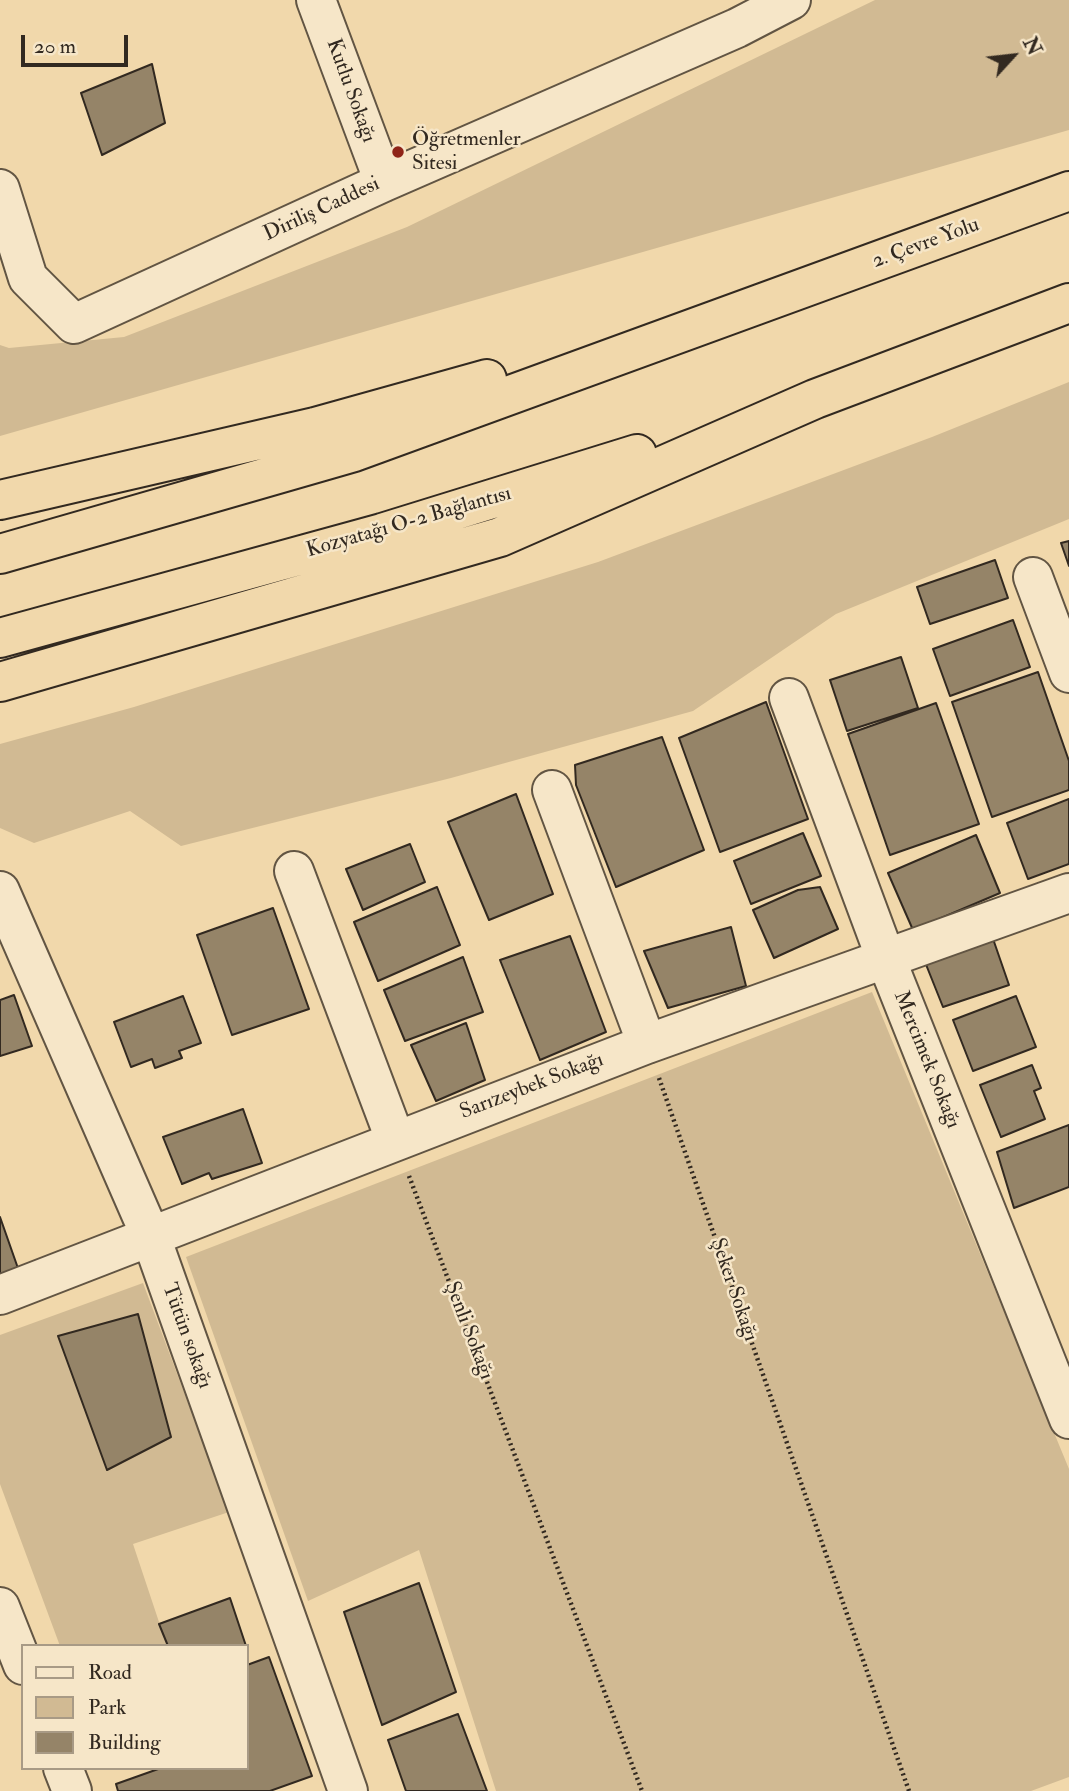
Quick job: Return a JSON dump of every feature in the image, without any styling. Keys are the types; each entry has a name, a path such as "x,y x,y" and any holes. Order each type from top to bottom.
{"highway":[{"name":"2. Çevre Yolu","path":"783,297 1069,191"},
{"path":"0,500 315,427 783,297"},
{"path":"0,554 354,452 783,297"},
{"path":"0,682 500,537 815,399 1069,303"},
{"name":"Kozyatağı O-2 Bağlantısı","path":"0,638 382,533 815,399"}],"street":[{"name":"Kutlu Sokağı","path":"316,0 384,181"},
{"name":"Diriliş Caddesi","path":"0,189 28,278 74,324 384,181 732,14 792,0"},
{"path":"1033,577 1069,673"},
{"name":"Mercimek Sokağı","path":"789,698 886,959 1069,1419"},
{"path":"552,790 647,1044"},
{"path":"294,872 395,1139"},
{"name":"Tütün sokağı","path":"0,891 151,1237 348,1791"},
{"name":"Sarızeybek Sokağı","path":"0,1295 395,1139 647,1044 1069,892"},
{"path":"0,1607 21,1660"},
{"path":"64,1770 72,1791"}],"path":[{"name":"Şeker Sokağı","path":"647,1044 909,1791"},
{"name":"Şenli Sokağı","path":"395,1139 642,1791"}],"green space":[{"path":"875,0 1069,0 1069,130 0,436 0,345 9,348 124,337 407,227"},
{"path":"1069,382 1069,519 836,614 693,711 451,778 181,846 130,811 34,843 0,828 0,744 134,707 598,562 932,437"},
{"path":"872,992 1069,1469 1069,1777 1031,1791 496,1791 419,1550 308,1601 186,1257"},
{"path":"143,1283 229,1512 133,1544 166,1644 59,1644 0,1484 0,1335"}],"building":[{"path":"152,64 165,123 102,155 81,93"},
{"path":"1069,541 1069,566 1061,543"},
{"path":"995,560 1008,598 930,624 917,587"},
{"path":"1013,620 1030,667 950,696 933,649"},
{"path":"901,657 918,708 847,731 830,680"},
{"path":"1038,672 1069,761 1069,790 992,817 952,702"},
{"path":"766,702 808,819 720,852 679,738"},
{"path":"936,703 979,824 890,855 848,734"},
{"path":"662,737 704,850 616,887 576,785 575,765"},
{"path":"516,794 553,894 489,920 448,822"},
{"path":"1069,799 1069,864 1028,879 1007,823"},
{"path":"803,833 821,876 751,904 734,861"},
{"path":"976,835 1000,893 913,930 888,873"},
{"path":"410,844 425,882 363,910 346,869"},
{"path":"437,887 460,945 378,981 354,922"},
{"path":"820,887 838,929 774,958 753,910 798,890"},
{"path":"273,908 309,1009 232,1035 197,935"},
{"path":"731,927 746,986 668,1008 644,951"},
{"path":"991,933 1009,985 943,1007 923,957"},
{"path":"570,936 606,1032 540,1060 500,960"},
{"path":"463,957 483,1012 405,1041 384,990"},
{"path":"14,995 32,1046 0,1056 0,1000"},
{"path":"183,996 201,1043 179,1051 182,1058 155,1068 152,1059 131,1067 114,1022"},
{"path":"1016,996 1036,1047 973,1071 953,1020"},
{"path":"466,1023 485,1080 436,1101 411,1045"},
{"path":"1032,1065 1041,1088 1034,1091 1045,1119 1001,1137 980,1085"},
{"path":"243,1109 262,1163 212,1179 209,1173 182,1184 163,1137"},
{"path":"1069,1125 1069,1187 1014,1208 997,1152"},
{"path":"0,1217 20,1274 0,1281"},
{"path":"138,1314 171,1437 107,1470 58,1336"},
{"path":"419,1583 456,1692 382,1725 344,1612"},
{"path":"230,1598 245,1644 167,1644 159,1624"},
{"path":"269,1657 312,1776 270,1791 118,1791 116,1784 155,1770 248,1770 248,1665"},
{"path":"458,1714 487,1791 406,1791 388,1740"}],"place":[{"name":"Öğretmenler Sitesi","path":"398,152"}]}
